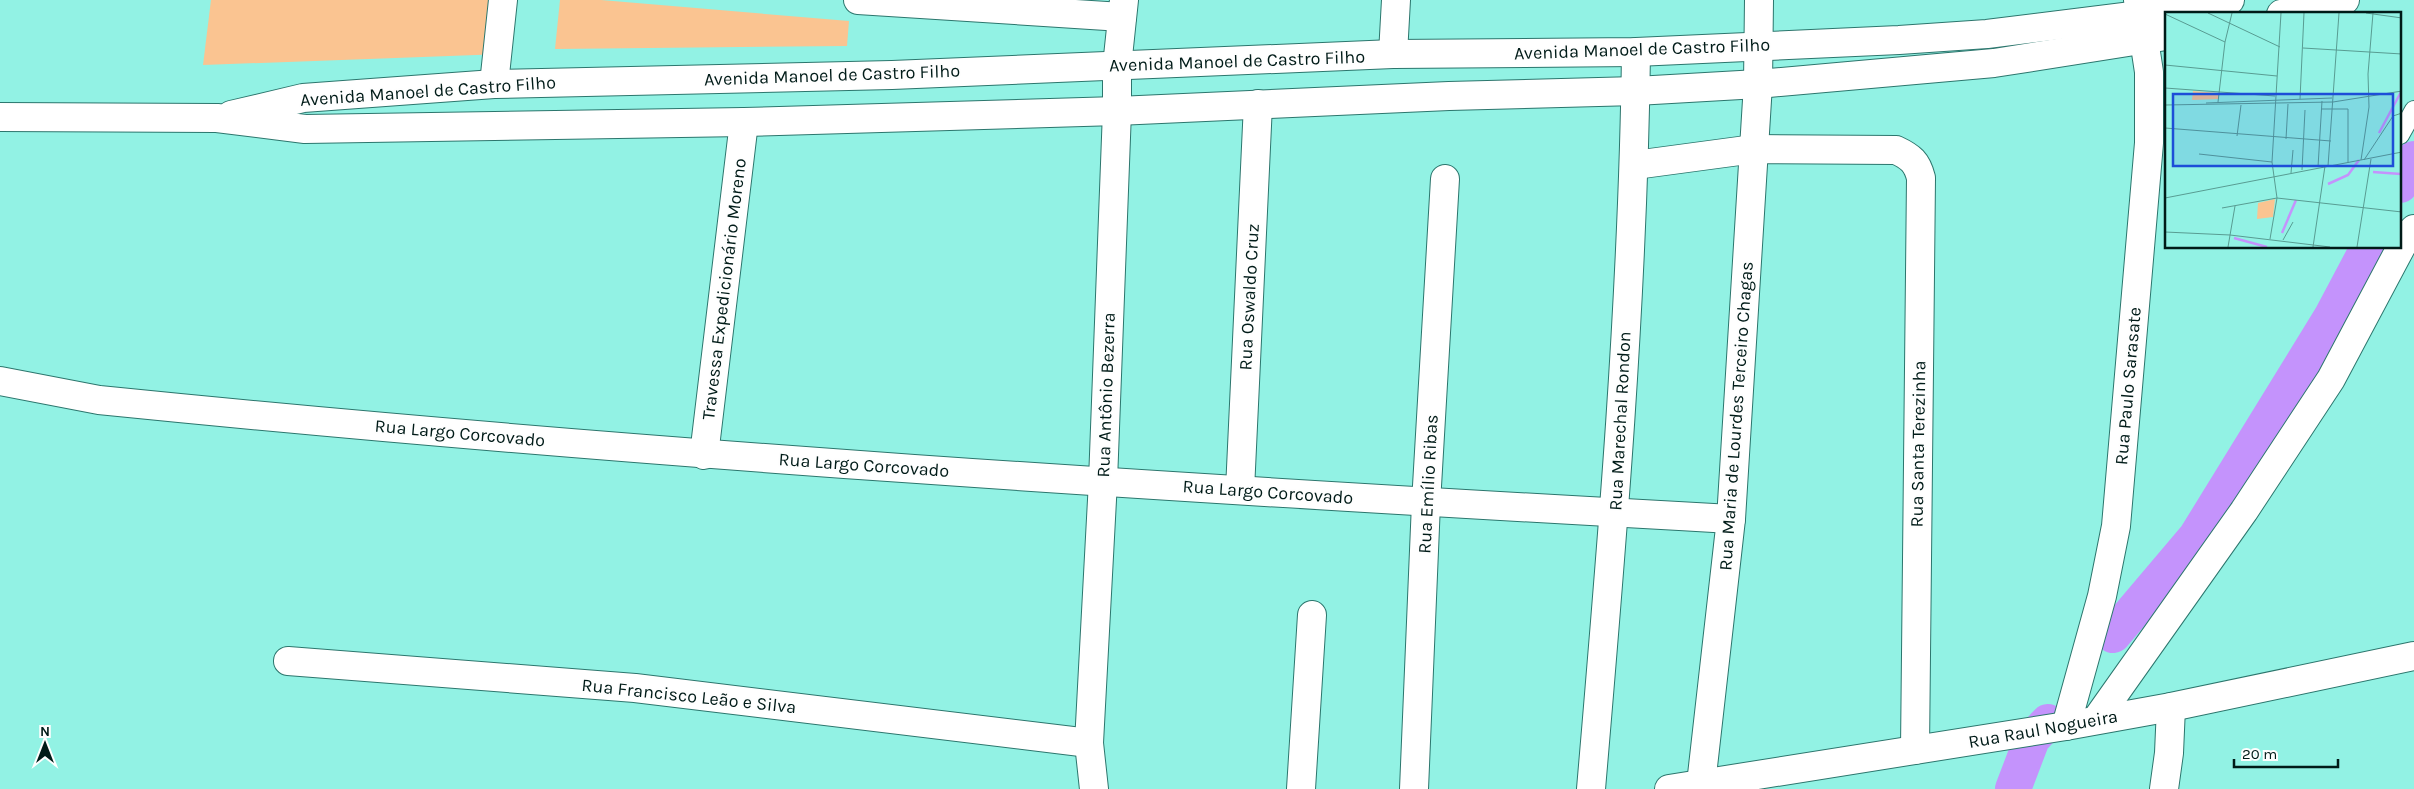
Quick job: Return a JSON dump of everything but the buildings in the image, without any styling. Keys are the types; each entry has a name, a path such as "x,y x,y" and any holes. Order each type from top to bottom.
{"street":[{"path":"494,84 503,0"},
{"path":"858,0 1123,8"},
{"path":"1393,54 1396,0"},
{"name":"Rua Maria de Lourdes Terceiro Chagas","path":"1701,784 1731,519 1758,84 1760,0"},
{"name":"Avenida Manoel de Castro Filho","path":"2187,12 2230,0"},
{"path":"2290,12 2345,0"},
{"name":"Rua Antônio Bezerra","path":"1094,789 1089,743 1103,481 1118,111 1117,66 1123,8"},
{"name":"Avenida Manoel de Castro Filho","path":"218,118 305,129 744,122 1118,111 1449,96 1636,91 1758,84 1994,63 2165,18"},
{"name":"Avenida Manoel de Castro Filho","path":"218,118 302,98 494,84 892,74 1393,54 1636,52 1987,34 2148,23"},
{"name":"Rua Paulo Sarasate","path":"2066,726 2102,596 2116,526 2149,143 2148,23"},
{"name":"Rua Marechal Rondon","path":"1591,789 1615,512 1635,165 1636,52"},
{"name":"Rua Oswaldo Cruz","path":"1240,490 1258,104"},
{"path":"0,117 218,118"},
{"name":"Travessa Expedicionário Moreno","path":"704,455 744,122"},
{"path":"1635,165 1754,149"},
{"name":"Rua Santa Terezinha","path":"1754,149 1896,150 1909,156 1917,165 1921,178 1915,750"},
{"name":"Rua Emílio Ribas","path":"1414,789 1426,503 1445,179"},
{"path":"2402,245 2407,236 2414,229"},
{"path":"2096,720 2244,511 2331,380 2400,249"},
{"name":"Rua Largo Corcovado","path":"0,382 98,400 704,455 1426,503 1731,519"},
{"path":"1301,789 1312,615"},
{"name":"Rua Raul Nogueira","path":"1671,789 2066,726 2171,707 2414,656"},
{"name":"Rua Francisco Leão e Silva","path":"288,661 635,688 1089,743"},
{"path":"2164,789 2169,753 2171,707"}],"lane":[{"path":"2402,132 2414,110"}],"shaded area":[{"path":"211,0 507,0 503,54 203,65"},
{"path":"560,0 601,0 849,21 847,46 555,49"}],"waterway":[{"path":"2402,181 2414,159"},
{"path":"2113,635 2196,537 2332,316 2367,249"},
{"path":"2013,789 2032,739 2048,722"}]}
